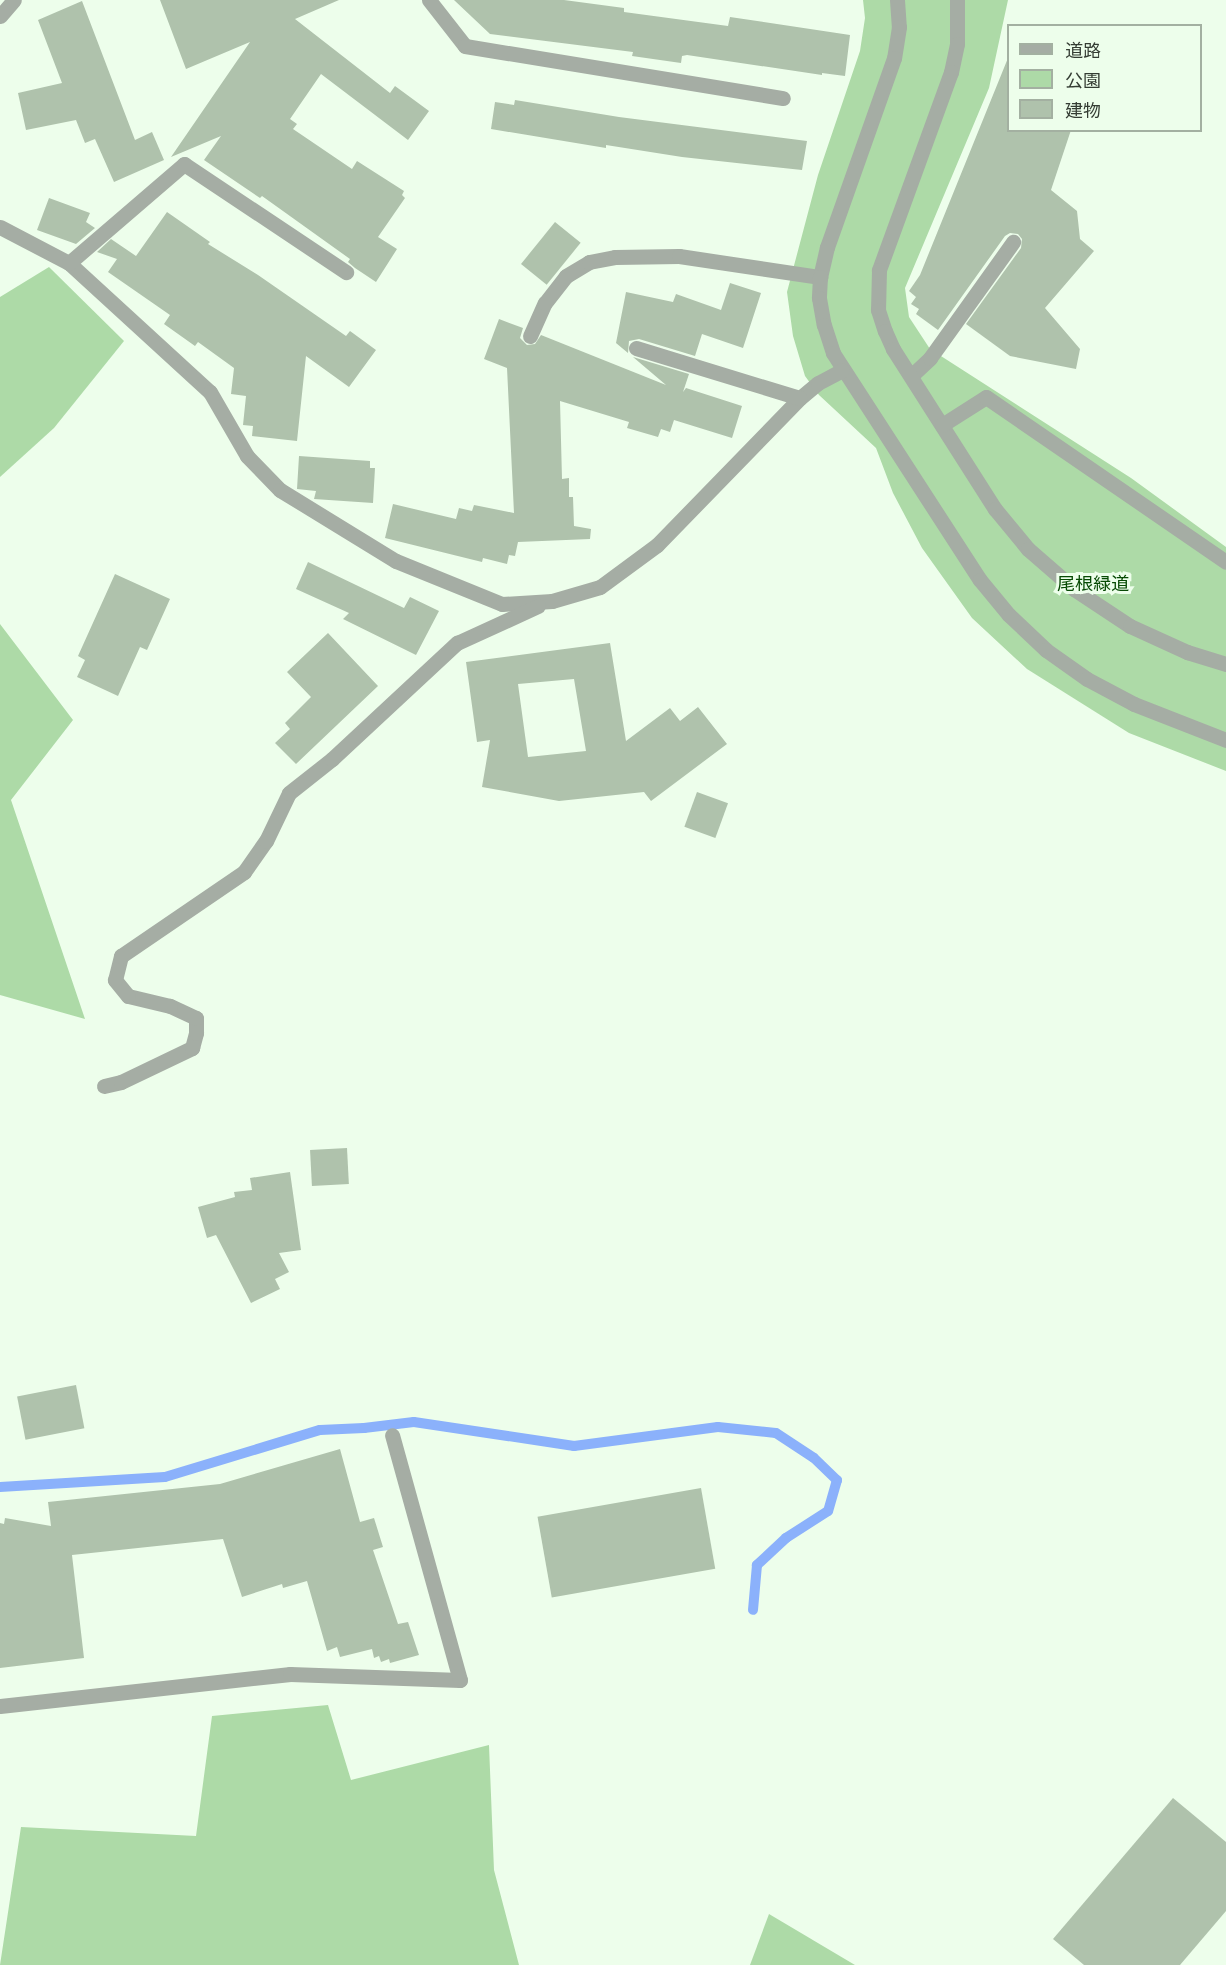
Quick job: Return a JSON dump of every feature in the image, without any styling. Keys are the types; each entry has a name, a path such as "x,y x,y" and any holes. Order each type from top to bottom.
{"street":[{"path":"0,16 14,0"},
{"path":"429,0 465,46 783,98"},
{"path":"897,0 899,27 894,58 827,247 820,277 819,297 824,325 842,370 980,580 1009,615 1046,650 1087,679 1134,704 1226,740"},
{"path":"957,0 957,44 951,72 879,270 878,310 893,349 996,509 1028,549 1074,589 1130,626 1187,652 1226,664"},
{"path":"69,263 184,165 346,272"},
{"path":"0,227 69,263 210,392 247,456 280,490 396,561 502,604 552,601"},
{"path":"911,376 930,358 1013,242"},
{"path":"530,336 546,303 566,276 590,262 625,257 679,256 820,277"},
{"path":"636,348 800,398"},
{"path":"104,1086 122,1082 192,1048 196,1033 196,1018 170,1006 128,996 115,980 121,956 244,872 266,841 289,793 332,759 458,643 552,601 600,587 657,545 800,398 818,383 842,370"},
{"path":"942,425 986,397 1226,562"},
{"path":"0,1706 290,1674 460,1680 392,1435"}],"green space":[{"name":"尾根緑道","path":"863,0 1008,0 989,88 905,288 909,317 930,349 1131,478 1226,547 1226,771 1129,733 1027,669 972,618 922,548 893,493 876,448 819,395 805,376 793,336 787,292 818,175 860,51 865,18"},
{"path":"49,267 124,341 54,428 0,477 0,297"},
{"path":"0,624 73,720 11,800 85,1019 0,995"},
{"path":"328,1705 351,1780 489,1745 494,1870 519,1965 0,1965 21,1827 196,1836 212,1716"},
{"path":"769,1914 855,1965 750,1965"}],"building":[{"path":"160,0 339,0 295,19 390,93 395,86 429,111 408,140 321,74 290,119 297,124 293,129 352,169 357,161 404,191 402,195 405,198 378,237 397,249 376,282 348,262 350,259 262,196 260,198 204,160 221,136 171,157 250,42 186,69"},
{"path":"454,0 564,0 624,8 624,12 728,26 730,17 850,35 845,76 822,73 822,75 687,55 682,56 681,63 632,56 633,52 490,34"},
{"path":"82,1 135,140 152,132 164,160 114,182 95,139 85,143 76,120 26,130 18,93 62,83 38,20"},
{"path":"1007,60 1007,132 1070,132 1051,190 1077,211 1080,239 1094,251 1045,308 1080,349 1076,369 1010,356 966,324 1021,248 1022,239 1018,234 1010,233 1005,236 938,330 916,314 919,309 911,304 916,297 909,291 920,275"},
{"path":"515,100 619,117 807,141 802,170 682,157 606,145 606,148 491,129 495,102 514,105"},
{"path":"49,198 90,213 86,222 95,228 76,244 37,230"},
{"path":"167,212 210,242 208,244 258,275 346,336 350,331 376,350 349,387 306,356 297,441 252,436 253,426 243,425 246,396 231,394 234,368 198,342 195,346 164,324 170,315 108,272 117,259 97,252 111,239 136,256"},
{"path":"555,222 581,243 547,285 521,264"},
{"path":"730,283 761,293 743,348 702,334 695,356 639,339 629,341 628,353 616,343 626,292 673,302 676,294 721,310"},
{"path":"499,319 523,328 520,338 527,345 535,344 541,335 666,385 633,357 689,374 683,392 686,388 742,406 732,438 674,420 670,432 661,429 658,437 627,428 629,422 560,401 562,479 569,478 569,497 573,497 574,526 591,529 590,539 518,542 515,556 509,555 507,564 483,558 482,562 385,538 393,504 456,519 459,508 472,511 474,505 514,513 507,368 484,359"},
{"path":"299,456 370,461 370,468 375,468 373,503 314,499 316,491 297,489"},
{"path":"308,562 404,608 410,597 439,611 416,655 343,619 349,613 296,589"},
{"path":"115,574 170,599 147,650 140,647 118,696 77,677 85,660 78,656"},
{"path":"328,633 378,686 296,764 275,743 290,729 285,723 311,697 287,672"},
{"path":"610,643 626,741 670,708 680,721 698,707 727,744 651,801 644,792 559,801 482,787 490,740 477,742 466,662","holes":["574,679 586,751 528,757 518,684"]},
{"path":"697,792 728,803 715,838 684,827"},
{"path":"347,1148 349,1184 312,1186 310,1150"},
{"path":"290,1172 301,1250 279,1253 289,1272 275,1279 280,1289 251,1303 216,1235 207,1238 198,1207 235,1197 234,1192 252,1190 250,1178"},
{"path":"76,1385 84,1428 25,1440 17,1396"},
{"path":"340,1449 360,1522 374,1518 383,1547 373,1550 398,1624 408,1622 419,1655 390,1663 389,1659 381,1662 379,1656 374,1658 372,1649 340,1657 337,1647 327,1651 307,1581 283,1588 282,1584 242,1597 223,1539 72,1555 84,1658 0,1668 0,1523 4,1524 5,1518 51,1526 48,1502 220,1484"},
{"path":"701,1488 715,1569 552,1598 538,1517"},
{"path":"1173,1798 1226,1842 1226,1911 1180,1965 1084,1965 1053,1939"}],"waterway":[{"path":"0,1487 165,1477 320,1430 414,1422 574,1446 718,1427 776,1433 814,1458 837,1480 828,1511 786,1538 757,1565 753,1610"}]}
